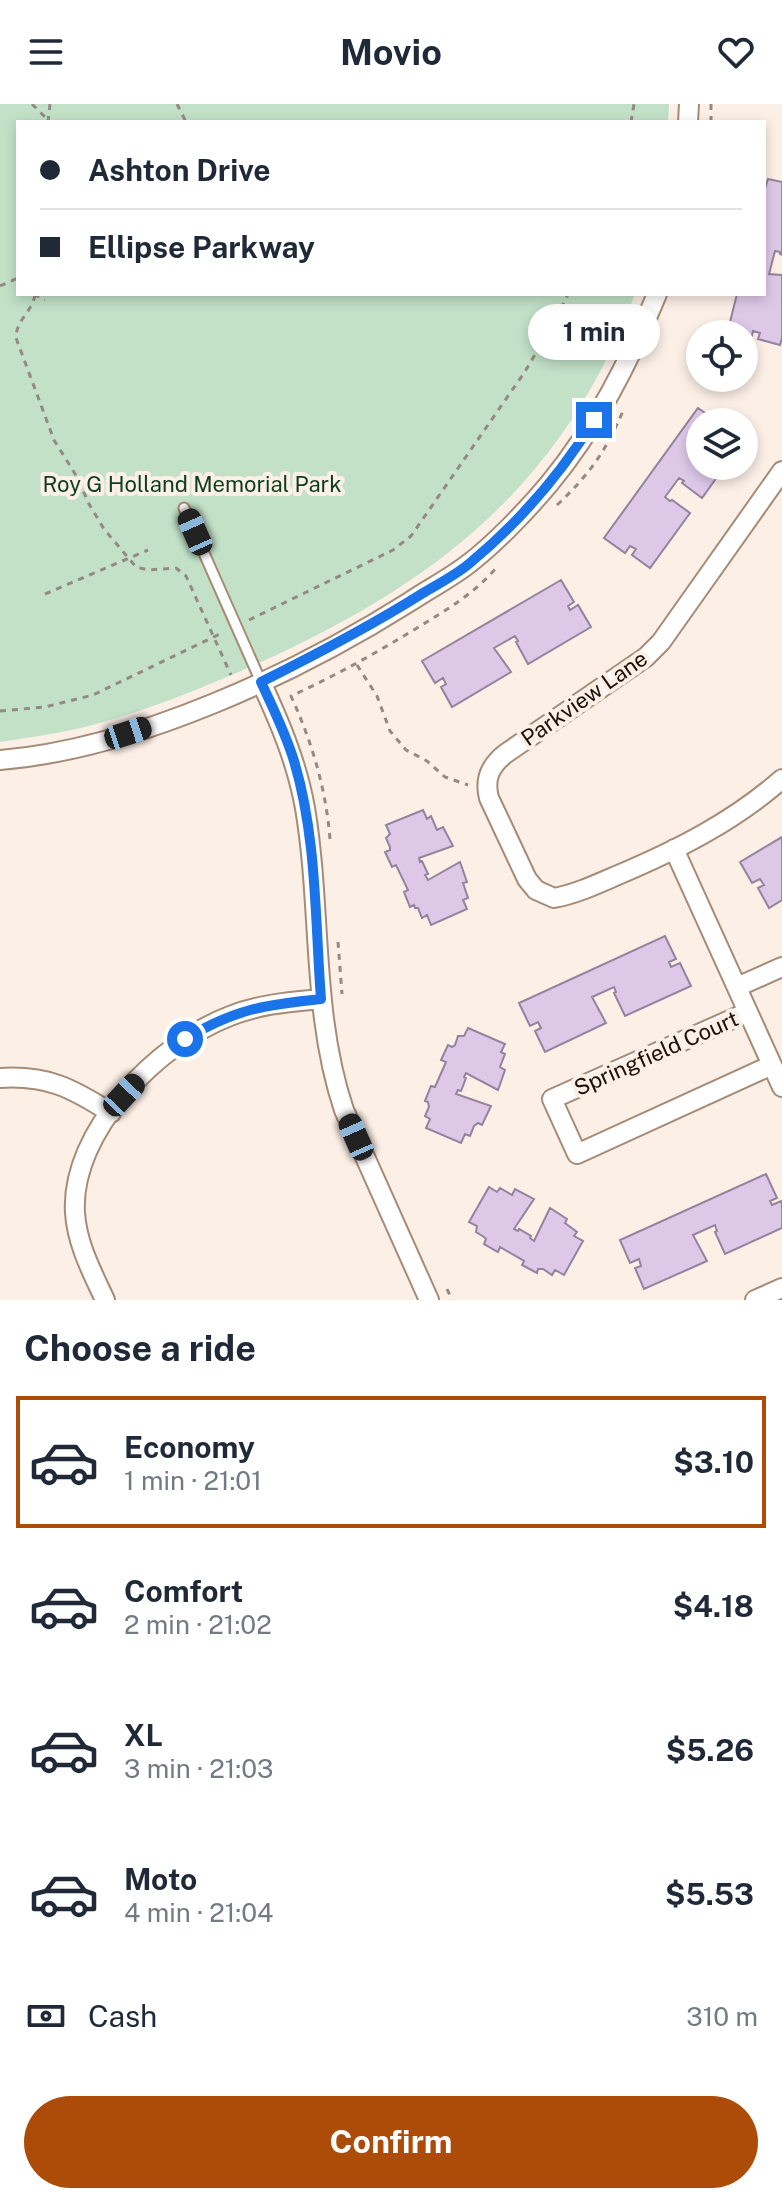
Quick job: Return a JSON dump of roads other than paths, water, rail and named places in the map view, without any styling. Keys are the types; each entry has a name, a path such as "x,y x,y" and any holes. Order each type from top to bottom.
{"street":[{"path":"0,760 105,740 189,712 261,682 334,646 468,565 548,485 579,444 636,347 656,296"},
{"name":"Parkview Lane","path":"674,849 593,886 554,898 536,890 527,879 489,798 486,784 496,762 505,754 646,657 661,642 782,471"},
{"path":"261,682 290,749 303,798 311,850 321,999 330,1060 344,1110 429,1300"},
{"path":"782,779 739,814 674,849 782,1087"},
{"path":"737,987 782,967"},
{"path":"105,1300 79,1236 75,1202 84,1157 98,1130 124,1095 154,1064 200,1030 256,1007 321,999"},
{"name":"Springfield Court","path":"748,1012 552,1099 577,1154 772,1065"},
{"path":"0,1078 22,1077 61,1085 111,1113"},
{"path":"755,1300 782,1288"}],"lane":[{"path":"184,508 261,682"}],"park label":[{"name":"Roy G Holland Memorial Park","path":"192,484"}]}
